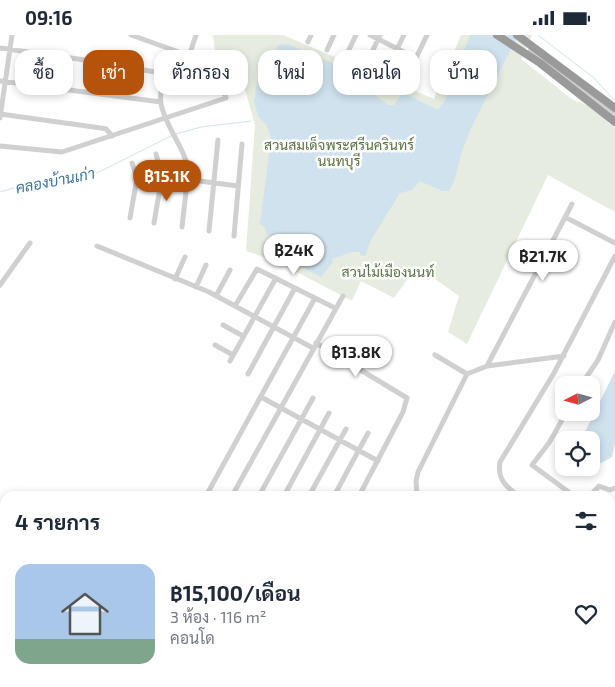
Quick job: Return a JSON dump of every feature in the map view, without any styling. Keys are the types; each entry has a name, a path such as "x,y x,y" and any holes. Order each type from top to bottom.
{"highway":[{"path":"497,35 540,63 615,122"},
{"path":"517,35 615,108"}],"street":[{"path":"0,118 3,82 12,35"},
{"path":"131,35 187,55 190,53 196,35"},
{"path":"308,42 311,35"},
{"path":"327,50 334,35"},
{"path":"349,50 356,35"},
{"path":"370,35 379,37 401,50"},
{"path":"397,48 404,35"},
{"path":"420,50 427,35"},
{"path":"373,50 379,37"},
{"path":"0,48 154,71"},
{"path":"530,51 615,116"},
{"path":"3,82 160,102"},
{"path":"161,95 160,102 186,160 186,175 190,181 182,227"},
{"path":"0,147 57,153 166,119 226,98 225,95"},
{"path":"0,114 101,128 106,129 112,136"},
{"path":"209,231 218,140"},
{"path":"234,237 242,144"},
{"path":"154,223 162,176 156,154"},
{"path":"130,218 136,178 132,163"},
{"path":"136,178 186,175"},
{"path":"190,181 238,186"},
{"path":"487,366 572,204"},
{"path":"565,217 615,243"},
{"path":"0,285 30,243"},
{"path":"97,246 216,296 314,346 407,398 403,412 362,491"},
{"path":"513,491 501,480 500,462 564,356 615,255"},
{"path":"175,279 185,257"},
{"path":"196,287 206,265"},
{"path":"235,306 256,269 335,309"},
{"path":"216,296 230,270"},
{"path":"230,361 276,278"},
{"path":"248,374 295,288"},
{"path":"235,491 314,346 344,296"},
{"path":"209,491 315,298"},
{"path":"587,376 598,359 615,322"},
{"path":"223,325 243,336"},
{"path":"215,345 233,355"},
{"path":"495,351 502,364"},
{"path":"435,355 468,374"},
{"path":"417,491 416,481 418,471 468,374 487,366 564,356"},
{"path":"261,397 378,461"},
{"path":"262,491 313,398"},
{"path":"287,491 329,413"},
{"path":"561,421 549,443 532,465 567,491"},
{"path":"312,491 346,429"},
{"path":"337,491 368,433"},
{"path":"594,491 599,486 610,490 615,488"}],"green space":[{"name":"สวนไม้เมืองนนท์","path":"213,35 283,35 318,50 258,50 258,95 323,95 323,52 333,56 333,95 420,95 420,93 434,99 436,95 497,95 497,50 455,50 461,35 532,35 521,59 573,100 589,106 615,128 615,212 548,175 467,344 448,332 459,296 417,266 394,298 361,281 352,301 276,261 246,251 255,125 247,95 248,50 215,50"}],"water":[{"name":"สวนสมเด็จพระศรีนครินทร์ นนทบุรี","path":"470,35 518,35 497,77 497,50 464,50"},
{"name":"สวนสมเด็จพระศรีนครินทร์ นนทบุรี","path":"287,44 301,50 276,50 278,45"},
{"name":"สวนสมเด็จพระศรีนครินทร์ นนทบุรี","path":"323,59 333,63 333,95 376,95 388,105 394,105 401,95 408,95 438,110 447,95 488,95 471,128 461,154 455,179 449,191 442,191 420,181 412,190 400,193 371,240 365,256 360,255 360,252 352,252 332,259 333,262 321,277 279,255 275,250 274,237 266,234 265,227 260,224 271,138 267,126 258,116 254,101 258,78 258,95 323,95"},
{"path":"615,371 615,443 612,457 600,463 600,431 585,431 590,421 600,421 600,401"}],"waterway":[{"path":"538,35 594,78 615,101"},
{"name":"คลองบ้านเก่า","path":"176,134 201,127 251,121"},
{"name":"คลองบ้านเก่า","path":"0,192 28,184 93,175 173,135"}]}
